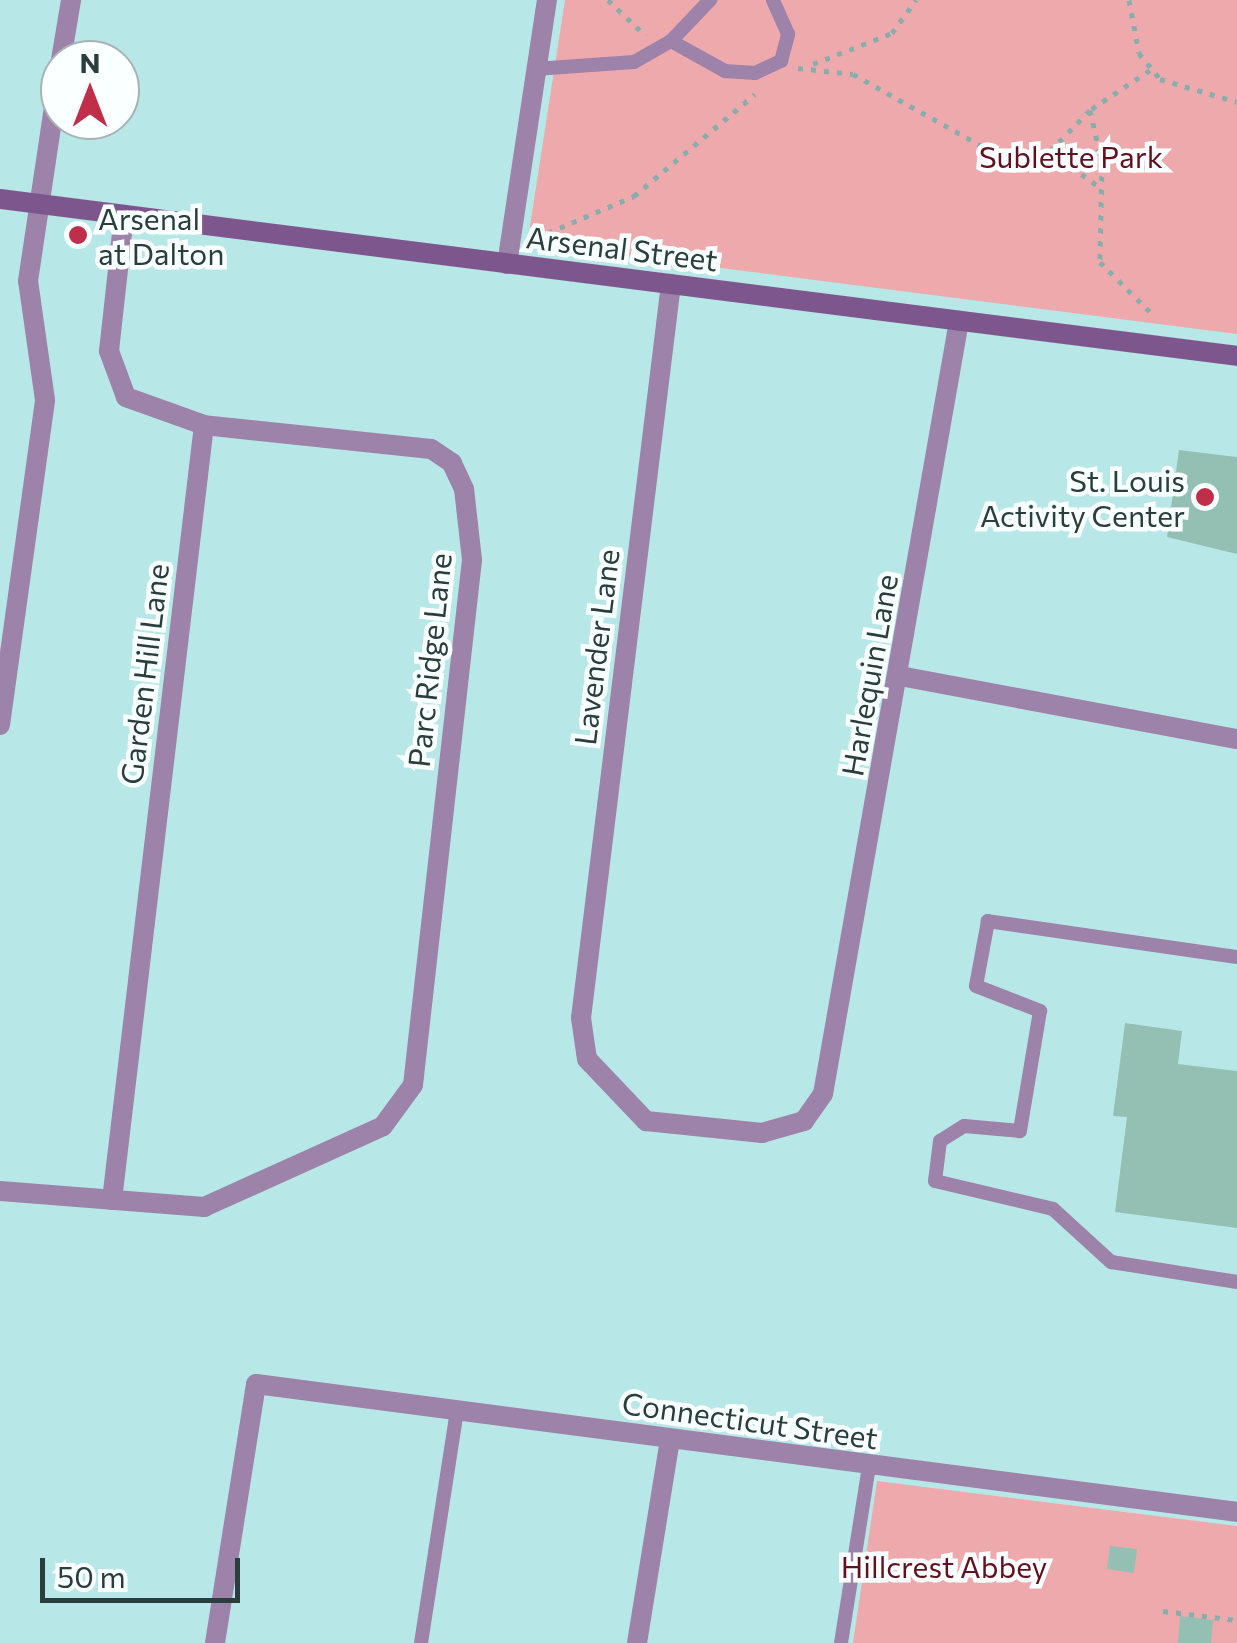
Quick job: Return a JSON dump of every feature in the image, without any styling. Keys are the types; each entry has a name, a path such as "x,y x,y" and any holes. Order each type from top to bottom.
{"main road":[{"name":"Arsenal Street","path":"0,198 1237,356"}],"street":[{"path":"65,40 71,0"},
{"path":"507,264 546,0"},
{"path":"0,725 45,400 27,306 48,140"},
{"path":"124,215 114,381 154,412 204,425"},
{"name":"Lavender Lane","path":"581,1018 671,284"},
{"name":"Harlequin Lane","path":"581,1018 587,1059 646,1121 762,1133 804,1121 823,1094 836,1040 959,321"},
{"name":"Parc Ridge Lane","path":"112,1200 204,1208 378,1128 412,1085 472,560 468,504 452,463 431,449 204,425"},
{"name":"Garden Hill Lane","path":"112,1200 204,425"},
{"path":"900,676 1237,739"},
{"path":"0,1191 112,1200"},
{"name":"Connecticut Street","path":"215,1643 256,1384 1237,1512"},
{"path":"637,1643 670,1439"}],"lane":[{"path":"535,69 634,62 667,44 710,0"},
{"path":"667,44 725,71 756,74 782,61 788,34 774,0"},
{"path":"1237,957 988,921 976,986 1040,1010 1020,1131 964,1126 940,1141 935,1181 1052,1209 1112,1262 1237,1282"},
{"path":"421,1643 457,1410"},
{"path":"841,1643 869,1466"}],"path":[{"path":"608,0 667,44"},
{"path":"781,74 892,33 916,0"},
{"path":"1129,0 1150,70 1180,92 1237,102"},
{"path":"810,65 854,74 972,146 1050,151 1102,189"},
{"path":"1050,151 1090,110 1150,70"},
{"path":"536,238 649,186 770,83"},
{"path":"1090,110 1102,189 1100,262 1152,314"},
{"path":"1163,1611 1237,1620"}],"green space":[{"name":"Sublette Park","path":"565,0 1237,0 1237,334 541,245 530,226"},
{"name":"Hillcrest Abbey","path":"877,1481 1237,1526 1237,1643 853,1643"}],"building":[{"name":"St. Louis Activity Center","path":"1179,450 1237,457 1237,554 1167,537"},
{"path":"1125,1023 1182,1031 1178,1064 1237,1071 1237,1228 1115,1212 1127,1117 1113,1116"},
{"path":"1110,1546 1137,1549 1134,1573 1107,1569"},
{"path":"1180,1616 1213,1620 1211,1643 1178,1643"}],"place":[{"name":"Arsenal at Dalton","path":"78,235"},
{"name":"St. Louis Activity Center","path":"1205,497"}]}
